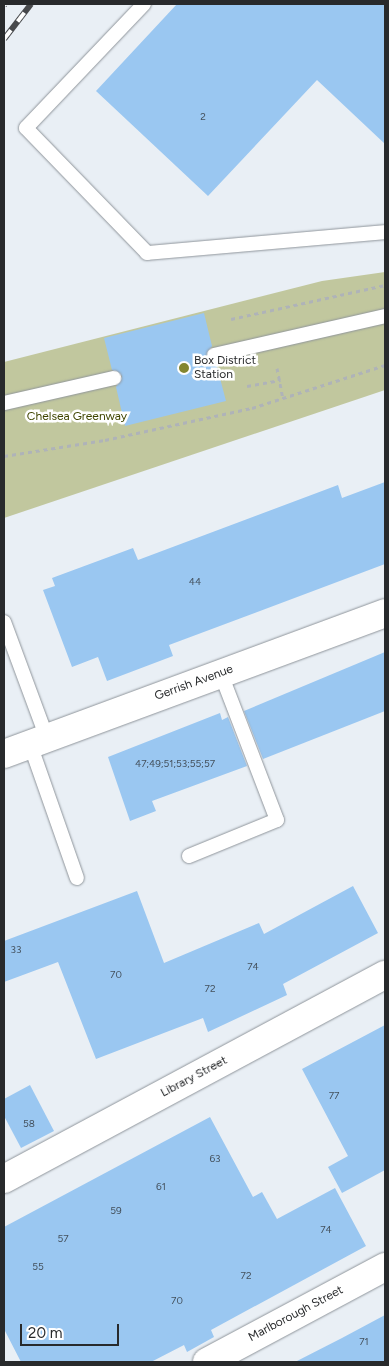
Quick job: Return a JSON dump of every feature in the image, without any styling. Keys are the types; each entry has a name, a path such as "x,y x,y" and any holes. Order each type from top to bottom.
{"street":[{"name":"Gerrish Avenue","path":"4,754 385,613"},
{"name":"Library Street","path":"4,1179 385,975"},
{"name":"Marlborough Street","path":"207,1362 385,1267"}],"lane":[{"path":"144,4 26,128 147,253 385,232"},
{"path":"214,355 385,316"},
{"path":"4,403 114,378"},
{"path":"4,622 77,878"},
{"path":"189,856 277,820 221,674"}],"path":[{"path":"231,319 385,285"},
{"path":"4,456 105,440 284,398 385,365"},
{"path":"277,368 284,398"},
{"path":"247,386 280,380"}],"green space":[{"name":"Chelsea Greenway","path":"385,272 385,390 4,518 4,362 322,281"}],"building":[{"path":"177,4 385,4 385,144 317,80 208,196 96,91"},
{"path":"204,313 212,346 206,357 216,363 226,401 125,426 116,387 122,376 112,370 104,338"},
{"path":"385,482 385,564 169,645 173,656 107,681 98,657 72,667 43,590 55,586 52,578 133,548 138,560 338,485 342,498"},
{"path":"385,652 385,711 263,759 244,711"},
{"path":"220,713 222,720 228,717 247,766 152,801 156,811 130,821 108,757"},
{"path":"353,886 378,933 283,984 287,995 208,1032 203,1018 96,1059 58,962 4,982 4,941 137,891 164,963 259,923 264,934"},
{"path":"385,1025 385,1170 342,1193 328,1167 348,1156 302,1069"},
{"path":"30,1085 54,1131 21,1148 4,1116 4,1099"},
{"path":"210,1117 253,1197 262,1192 277,1219 335,1188 366,1246 211,1330 214,1337 187,1352 184,1345 151,1362 21,1362 4,1329 4,1227"},
{"path":"385,1315 385,1362 295,1362 342,1338"}],"railway":[{"path":"4,39 31,4"}],"place":[{"name":"Box District Station","path":"184,368"}]}
